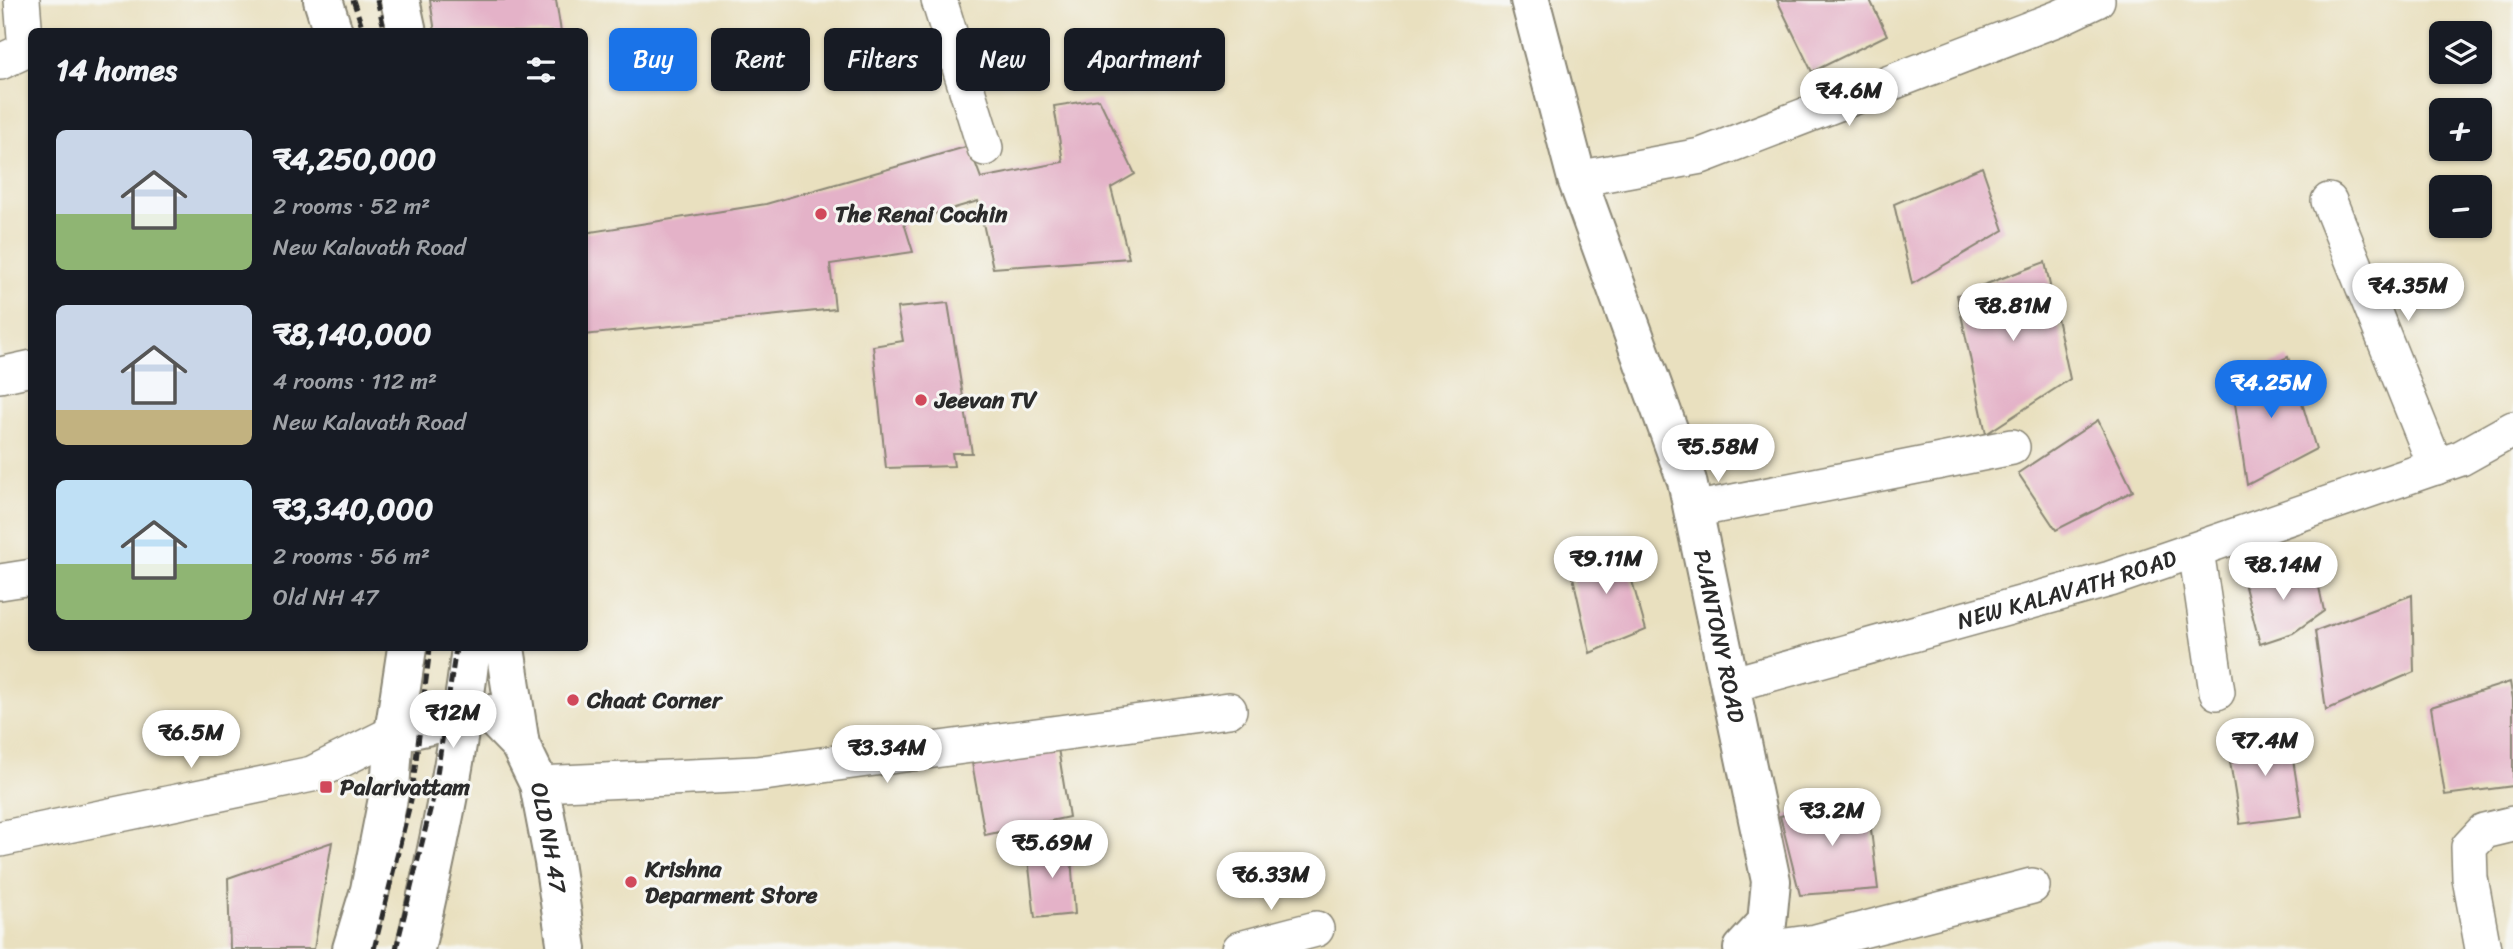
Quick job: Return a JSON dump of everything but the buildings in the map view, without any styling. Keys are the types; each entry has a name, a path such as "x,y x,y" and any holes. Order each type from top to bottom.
{"street":[{"path":"0,62 26,50 22,0"},
{"path":"323,0 332,28"},
{"path":"400,0 406,28"},
{"path":"939,0 985,148"},
{"name":"PJANTONY ROAD","path":"1530,0 1577,179 1687,481 1771,881 1767,923 1747,945"},
{"path":"1577,179 1701,156 2097,0"},
{"path":"2329,201 2436,467"},
{"path":"0,375 28,369"},
{"name":"NEW KALAVATH ROAD","path":"1730,685 2110,579 2461,458 2513,429"},
{"path":"1693,510 2012,447"},
{"path":"2196,550 2217,692"},
{"path":"0,582 28,578"},
{"path":"352,949 370,890 388,801 394,733 407,651"},
{"path":"415,949 442,835 463,718 471,651"},
{"name":"OLD NH 47","path":"505,651 520,745 539,784 567,949"},
{"path":"539,784 756,774 1228,710"},
{"path":"0,839 312,774 394,733 463,718 490,714 520,745"},
{"path":"2483,949 2470,878 2469,847 2484,831 2513,824"},
{"path":"1747,945 1779,947 1816,943 2032,886"},
{"path":"1240,949 1316,929"}],"railway":[{"path":"353,0 363,28"},
{"path":"377,0 384,28"},
{"path":"374,949 411,800 430,651"},
{"path":"396,949 434,794 456,651"}],"place":[{"name":"The Renai Cochin","path":"821,214"},
{"name":"Jeevan TV","path":"921,400"},
{"name":"Chaat Corner","path":"573,700"},
{"name":"Palarivattam","path":"326,787"},
{"name":"Krishna Deparment Store","path":"631,882"}]}
